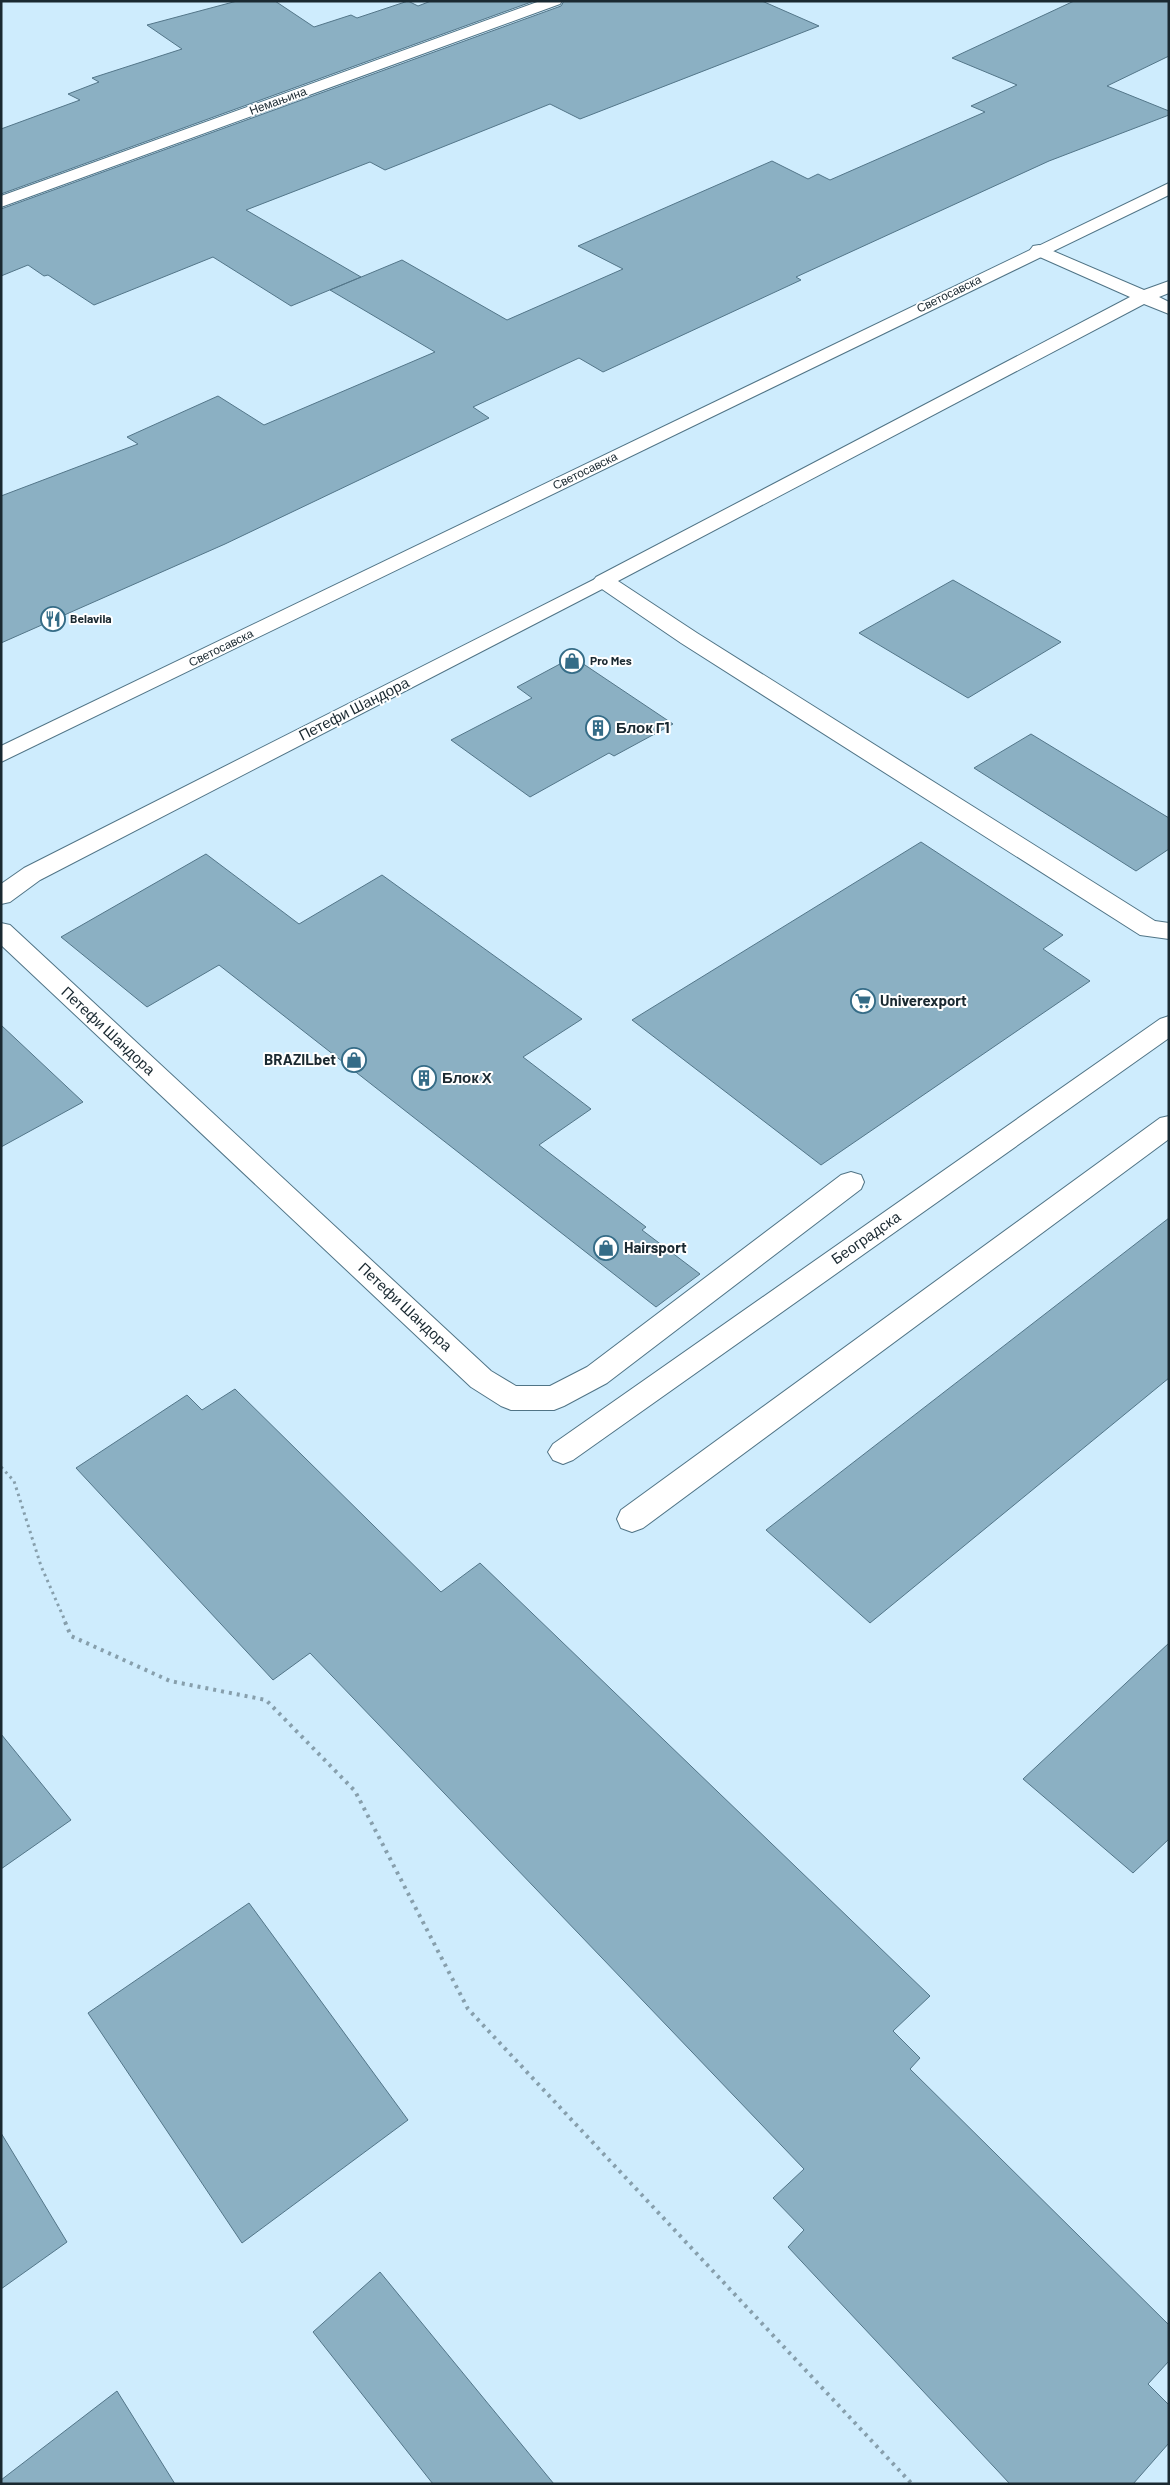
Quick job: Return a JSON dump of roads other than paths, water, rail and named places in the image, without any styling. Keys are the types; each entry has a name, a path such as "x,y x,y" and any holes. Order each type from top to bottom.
{"street":[{"name":"Немањина","path":"1,202 555,1"},
{"name":"Светосавска","path":"1,755 1169,188"},
{"path":"1039,250 1169,309"},
{"name":"Петефи Шандора","path":"1,896 32,874 603,580 1144,297 1169,286"},
{"path":"603,580 688,638 1149,929 1169,931"},
{"name":"Петефи Шандора","path":"1,931 481,1379 511,1398 554,1398 597,1375 851,1182"},
{"name":"Београдска","path":"563,1452 1169,1025"},
{"path":"632,1519 1169,1125"}],"place":[{"name":"Belavila","path":"53,619"},
{"name":"Pro Mes","path":"572,661"},
{"name":"Блок Г1","path":"598,728"},
{"name":"Univerexport","path":"863,1001"},
{"name":"BRAZILbet","path":"354,1060"},
{"name":"Блок Х","path":"424,1078"},
{"name":"Hairsport","path":"606,1248"}]}
